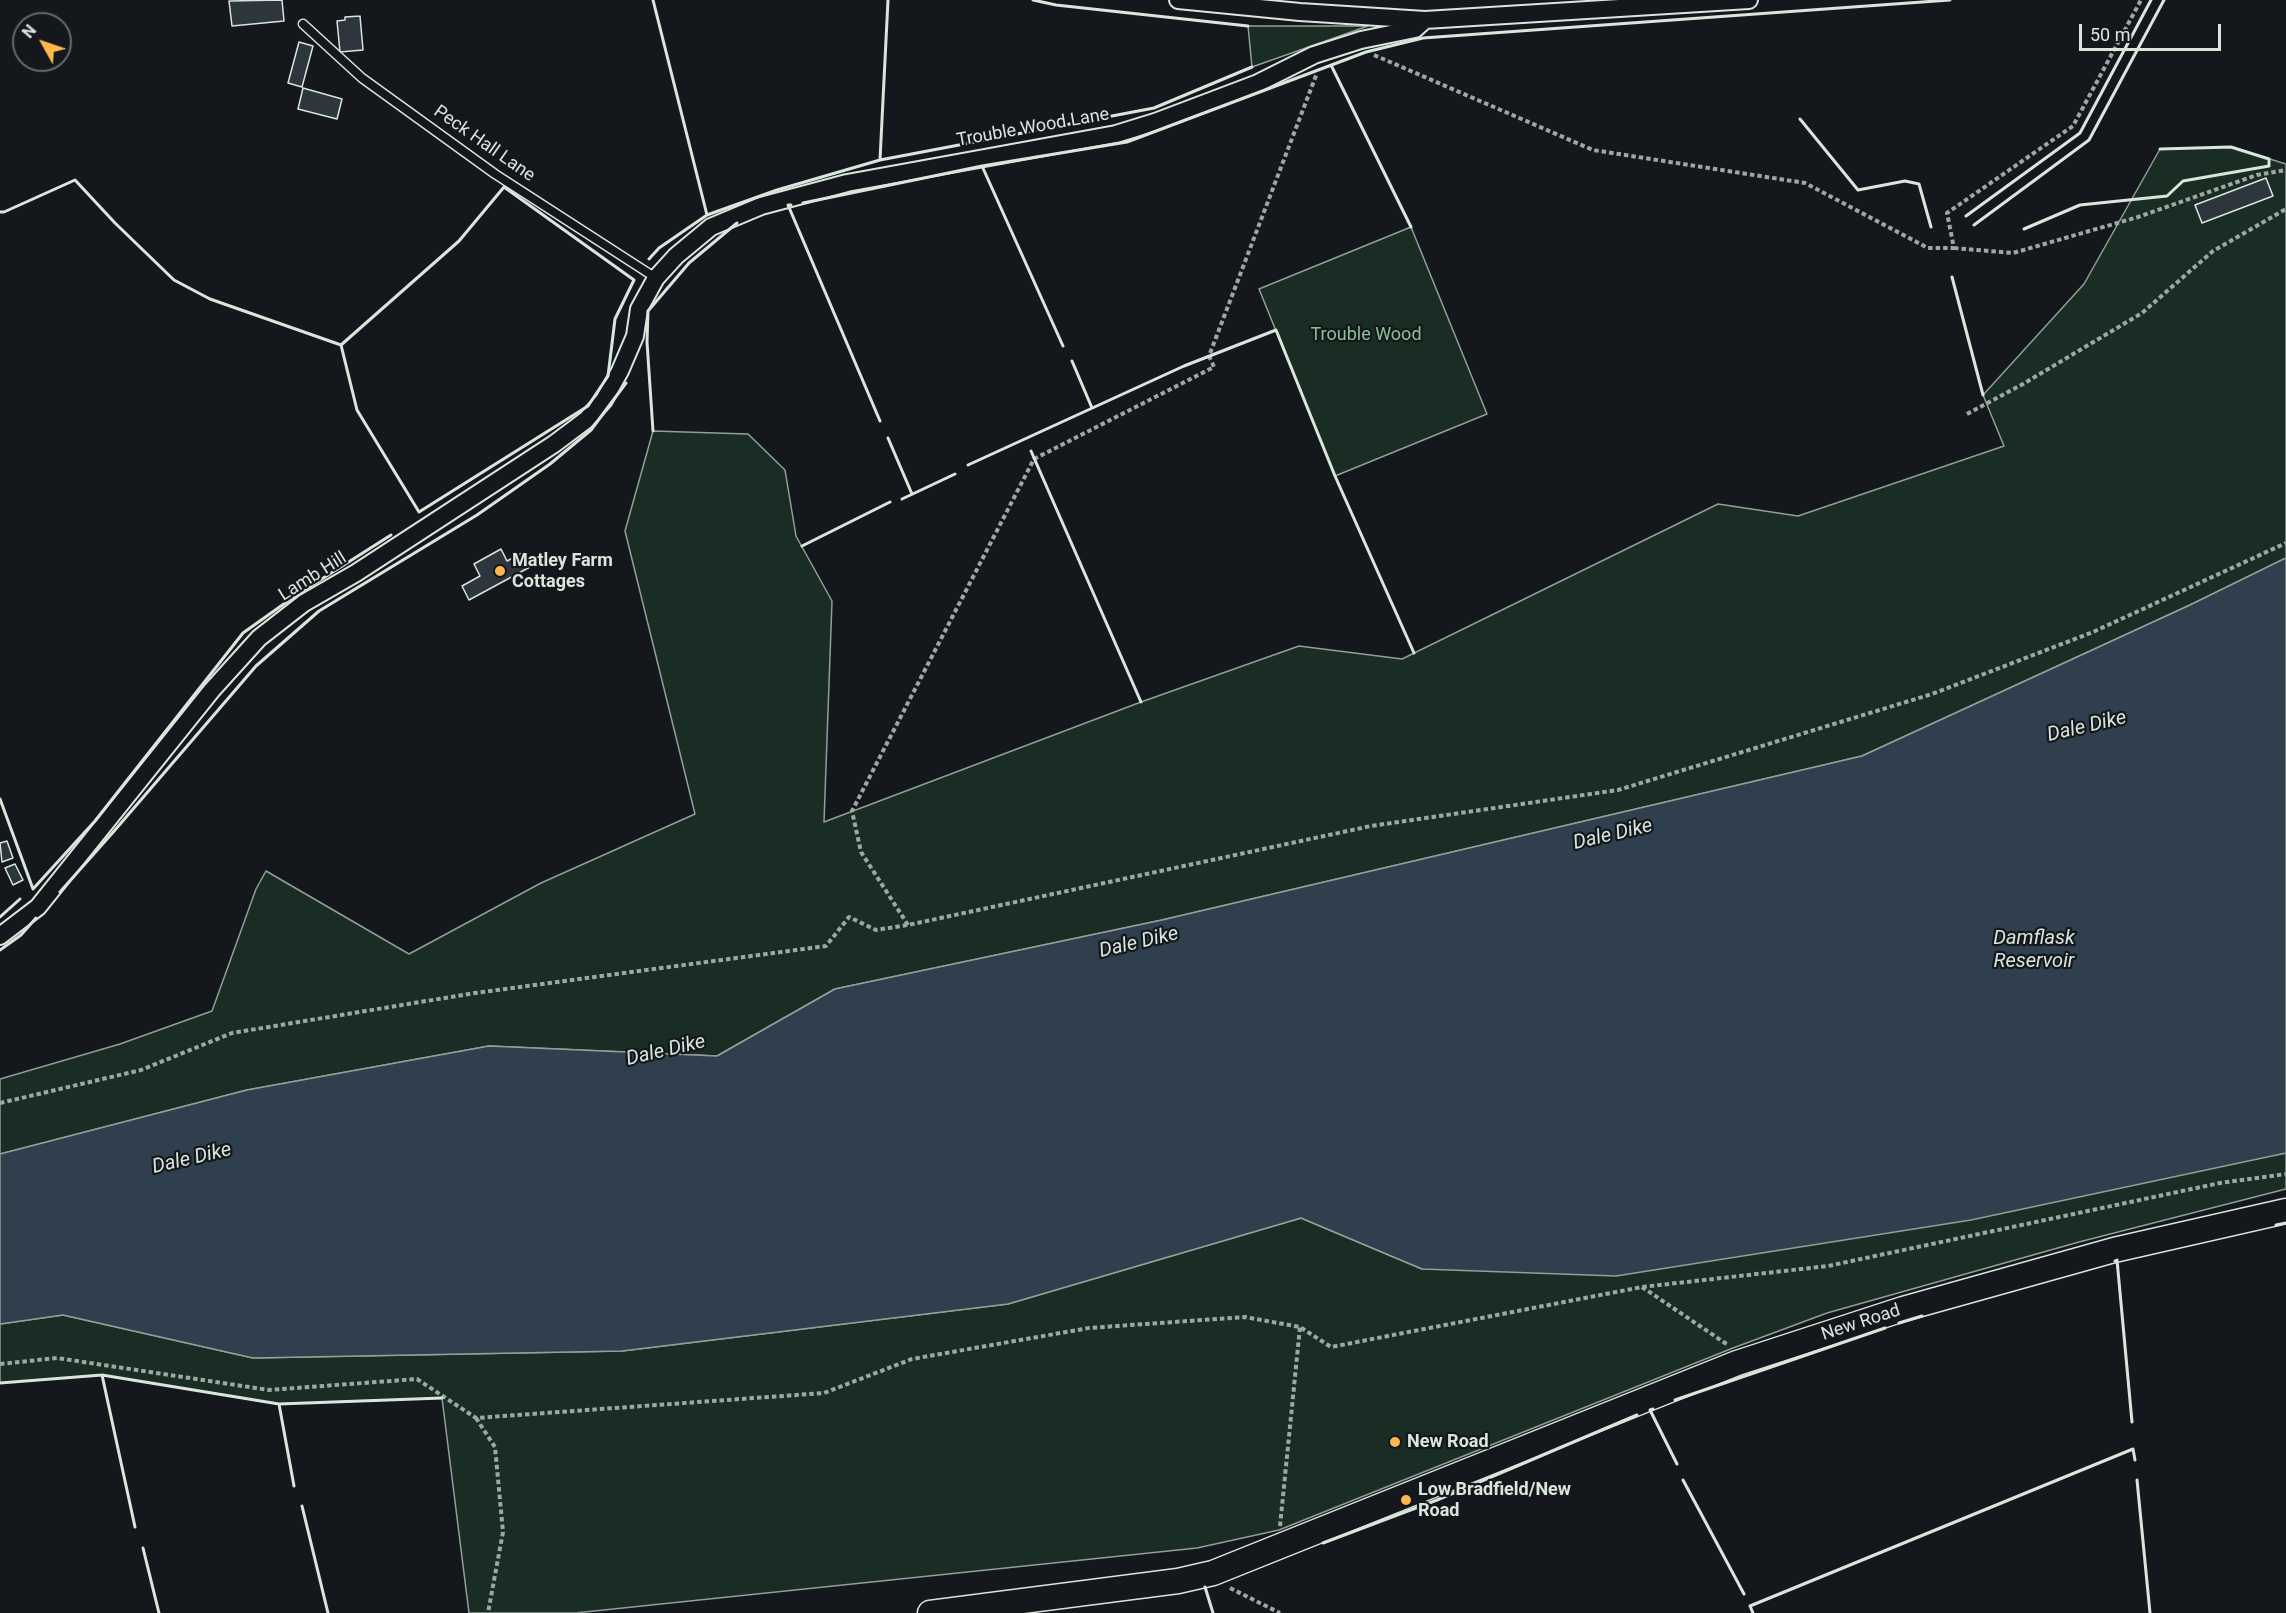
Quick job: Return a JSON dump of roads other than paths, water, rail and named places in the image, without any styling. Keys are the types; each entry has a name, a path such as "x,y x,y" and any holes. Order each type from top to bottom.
{"street":[{"path":"1178,0 1300,12 1425,20 1749,0"},
{"name":"Trouble Wood Lane","path":"656,279 676,256 711,226 760,206 847,183 1116,134 1155,122 1258,83 1314,55 1361,40 1415,29 1425,20"},
{"name":"Lamb Hill","path":"0,936 38,907 212,690 259,638 304,603 356,573 545,450 586,420 604,400 620,371 634,336 639,309 656,279"},
{"name":"New Road","path":"930,1613 1178,1581 1213,1573 1586,1422 1737,1364 1903,1309 2114,1250 2286,1211"}],"lane":[{"name":"Peck Hall Lane","path":"303,24 362,78 495,174 656,279"}],"water":[{"name":"Damflask Reservoir","path":"2286,558 2286,1153 1971,1220 1616,1276 1422,1269 1301,1218 1008,1304 622,1351 253,1358 63,1315 0,1324 0,1154 247,1090 489,1046 717,1056 835,989 1162,920 1862,756 2190,605"}],"place":[{"name":"Matley Farm Cottages","path":"500,571"},
{"name":"New Road","path":"1395,1442"},
{"name":"Low Bradfield/New Road","path":"1406,1500"}],"park label":[{"name":"Trouble Wood","path":"1366,335"}],"water label":[{"name":"Dale Dike","path":"2087,727"},
{"name":"Dale Dike","path":"1613,835"},
{"name":"Dale Dike","path":"1139,943"},
{"name":"Dale Dike","path":"666,1051"},
{"name":"Dale Dike","path":"192,1159"}]}
